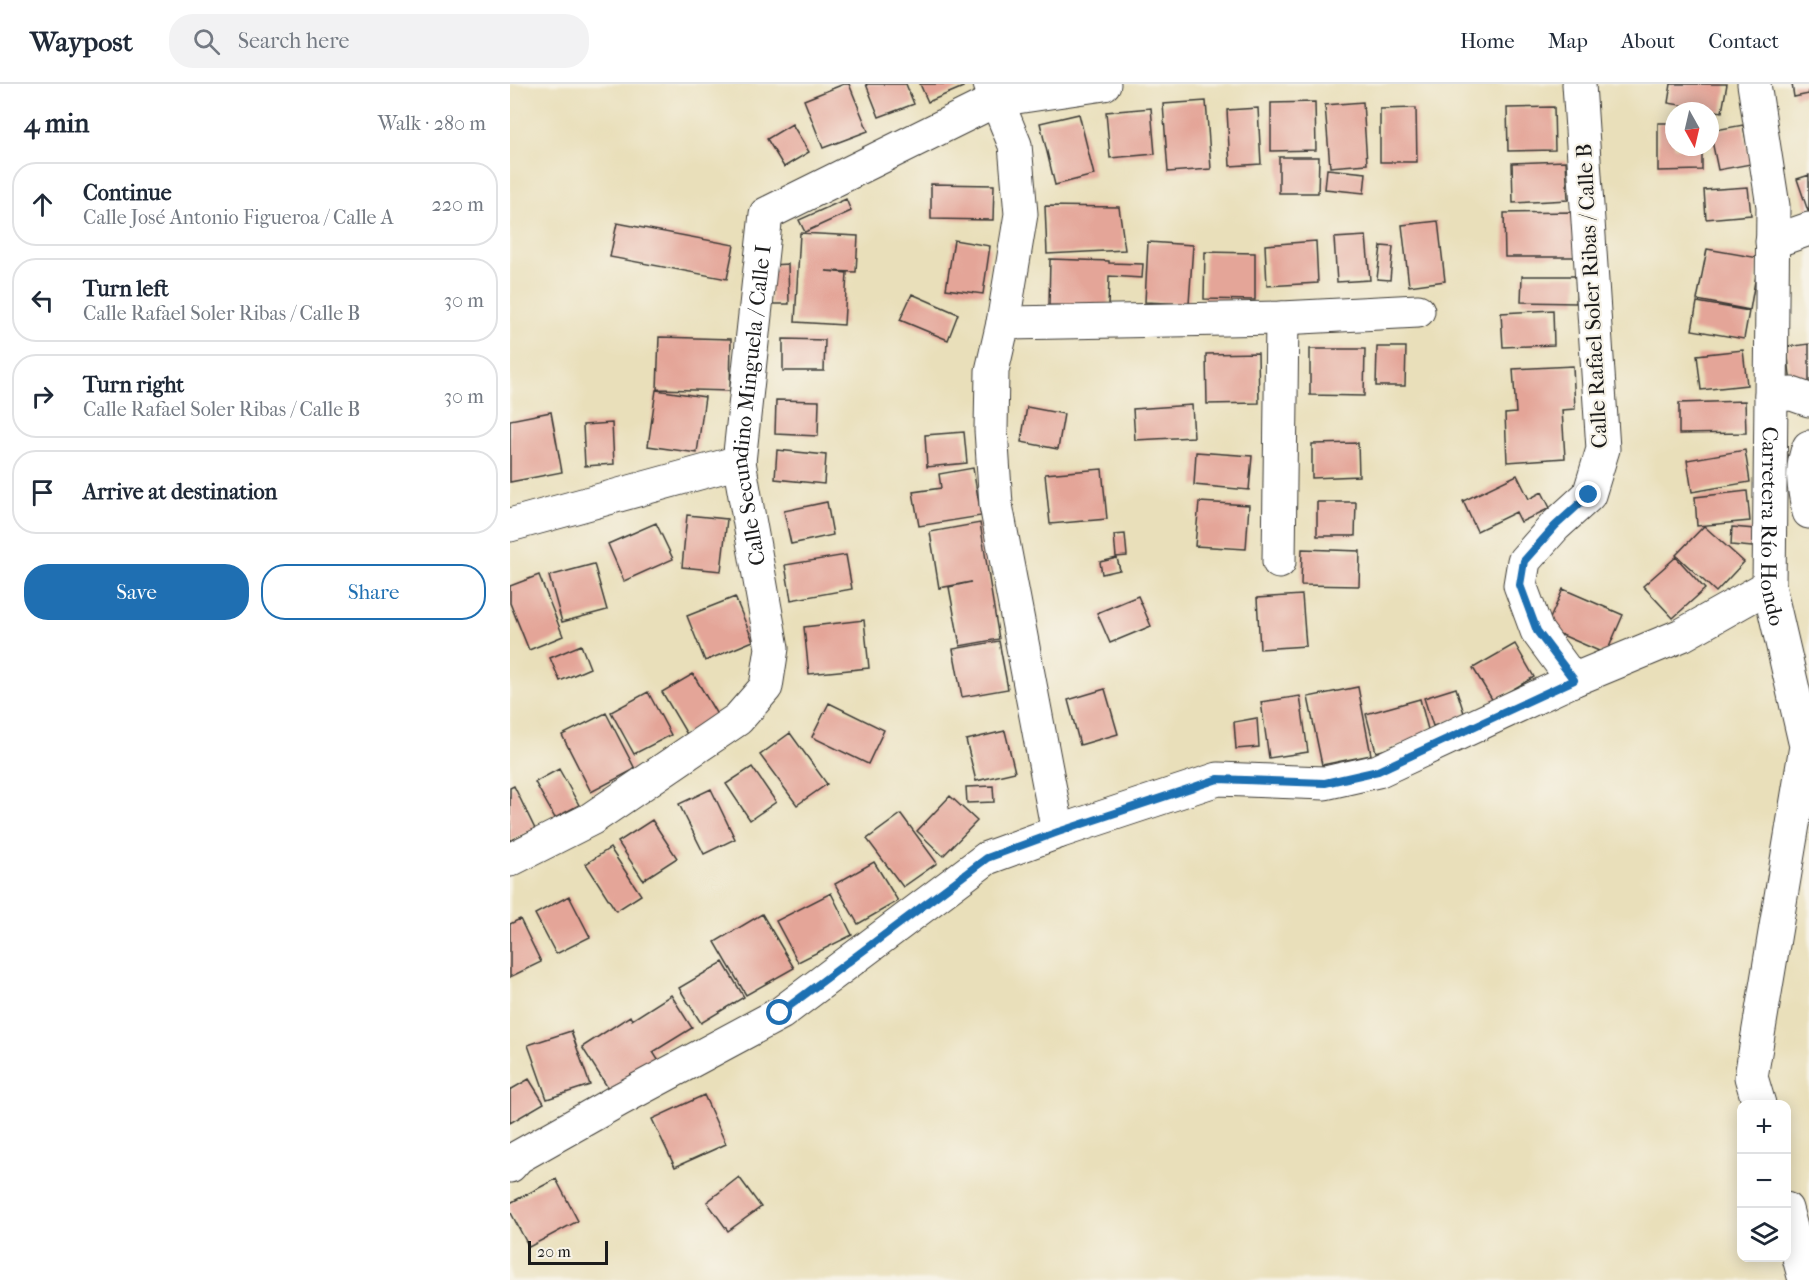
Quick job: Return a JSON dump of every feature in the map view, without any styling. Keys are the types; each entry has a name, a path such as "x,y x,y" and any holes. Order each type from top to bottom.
{"street":[{"name":"Calle Secundino Minguela / Calle I","path":"510,860 591,819 738,719 766,687 772,648 739,462 766,214 993,92 1104,84"},
{"name":"Calle Rafael Soler Ribas / Calle B","path":"1574,680 1537,631 1520,585 1524,561 1555,526 1589,495 1603,449 1579,84"},
{"name":"Carretera Río Hondo","path":"1754,84 1773,207 1769,586 1803,709 1806,746 1751,1077 1758,1100"},
{"path":"993,92 1015,145 1021,214 1003,323 992,371 991,430 996,505 1058,832"},
{"path":"1772,242 1809,229"},
{"path":"1003,323 1282,318 1418,311"},
{"path":"1280,562 1282,318"},
{"path":"1771,395 1792,394 1809,400"},
{"path":"1809,447 1804,457 1803,473 1809,512"},
{"path":"510,525 739,462"},
{"path":"510,1166 518,1158 599,1111 780,1013 987,858 1218,779 1325,783 1378,771 1574,680 1682,635 1769,586"},
{"path":"1791,1228 1805,1280"}],"building":[{"path":"849,84 868,131 823,148 804,100"},
{"path":"866,84 906,84 914,104 879,117"},
{"path":"920,84 962,84 963,87 928,102"},
{"path":"1671,84 1727,84 1722,112 1719,112 1719,102 1668,102"},
{"path":"1792,84 1809,84 1809,94 1794,97"},
{"path":"1206,101 1211,169 1168,172 1163,104"},
{"path":"1315,102 1316,150 1271,151 1271,103"},
{"path":"1363,102 1367,164 1330,167 1325,105"},
{"path":"1554,107 1555,150 1508,151 1507,108"},
{"path":"1151,108 1155,154 1110,158 1106,112"},
{"path":"1258,108 1261,164 1230,166 1227,110"},
{"path":"1416,108 1417,162 1380,162 1380,109"},
{"path":"1079,114 1094,175 1055,185 1040,123"},
{"path":"1658,123 1665,123 1665,156 1702,156 1702,170 1658,171"},
{"path":"792,124 809,152 784,167 767,139"},
{"path":"1743,125 1751,164 1718,170 1715,156 1719,156 1719,129"},
{"path":"1279,157 1319,157 1318,193 1279,193"},
{"path":"1566,161 1568,200 1513,203 1512,163"},
{"path":"1327,169 1366,173 1364,193 1325,189"},
{"path":"1809,175 1809,214 1797,179"},
{"path":"931,184 994,185 993,220 931,219"},
{"path":"1748,187 1751,215 1706,219 1704,190"},
{"path":"846,199 851,211 805,232 799,220"},
{"path":"1045,206 1119,207 1125,250 1047,254"},
{"path":"1576,212 1576,257 1505,257 1504,213"},
{"path":"1438,221 1445,281 1409,286 1402,225"},
{"path":"617,223 734,245 727,279 610,257"},
{"path":"800,233 858,236 856,272 826,271 847,273 844,325 795,322"},
{"path":"1366,236 1370,280 1337,282 1334,238"},
{"path":"954,240 990,246 983,294 946,289"},
{"path":"1316,241 1318,283 1267,286 1265,245"},
{"path":"1148,242 1193,245 1189,304 1145,302"},
{"path":"1381,246 1393,247 1390,280 1377,279"},
{"path":"1707,249 1759,258 1750,310 1697,300"},
{"path":"1205,252 1255,253 1255,300 1204,299"},
{"path":"1050,259 1143,264 1142,278 1109,276 1108,307 1049,305"},
{"path":"788,264 789,304 771,304 770,265"},
{"path":"1522,276 1577,276 1576,303 1521,302"},
{"path":"912,294 958,314 948,340 900,320"},
{"path":"1697,302 1749,311 1744,339 1692,330"},
{"path":"1553,310 1554,345 1503,347 1501,313"},
{"path":"659,337 731,339 730,391 657,389"},
{"path":"783,339 825,340 824,371 783,371"},
{"path":"1809,344 1809,383 1791,385 1787,347"},
{"path":"1377,347 1406,347 1405,386 1376,386"},
{"path":"1310,349 1365,349 1364,396 1310,395"},
{"path":"1743,350 1747,385 1701,390 1697,355"},
{"path":"1258,353 1259,403 1207,404 1206,354"},
{"path":"1573,366 1575,409 1562,410 1565,458 1507,462 1505,414 1516,413 1513,369"},
{"path":"656,390 705,397 697,453 648,446"},
{"path":"776,400 819,401 818,436 775,434"},
{"path":"1745,401 1746,433 1679,434 1679,403"},
{"path":"1192,405 1194,437 1135,440 1133,409"},
{"path":"1027,407 1064,414 1058,449 1021,442"},
{"path":"551,412 562,472 510,482 510,420"},
{"path":"612,423 614,464 585,466 583,425"},
{"path":"964,432 967,463 927,467 925,435"},
{"path":"1358,443 1359,476 1312,478 1312,444"},
{"path":"777,450 826,455 824,484 775,479"},
{"path":"1745,450 1750,482 1692,492 1687,460"},
{"path":"1196,452 1252,456 1249,490 1194,485"},
{"path":"973,468 981,516 919,526 913,492 941,488 939,474"},
{"path":"1102,469 1107,519 1050,524 1045,474"},
{"path":"1517,475 1529,499 1542,492 1550,508 1521,522 1516,512 1477,531 1463,501"},
{"path":"1747,491 1750,521 1697,526 1695,497"},
{"path":"827,502 833,535 791,544 784,511"},
{"path":"1199,502 1249,505 1246,549 1195,546"},
{"path":"1317,502 1356,502 1355,536 1317,536"},
{"path":"687,515 727,519 721,571 682,567"},
{"path":"656,523 673,559 624,581 608,544"},
{"path":"980,523 999,639 960,646 949,587 971,582 939,588 930,532"},
{"path":"1704,526 1744,562 1716,592 1676,555"},
{"path":"1732,527 1755,529 1752,547 1731,545"},
{"path":"1125,534 1127,556 1116,557 1114,535"},
{"path":"1302,549 1360,551 1359,586 1301,585"},
{"path":"846,555 852,589 791,600 785,565"},
{"path":"1676,557 1705,589 1673,618 1643,586"},
{"path":"1117,558 1120,570 1102,574 1100,562"},
{"path":"594,564 607,610 562,622 549,576"},
{"path":"539,575 563,636 529,650 510,603 510,586"},
{"path":"1563,589 1623,615 1606,654 1546,628"},
{"path":"1302,595 1306,646 1260,649 1257,598"},
{"path":"1138,596 1151,626 1110,643 1097,613"},
{"path":"735,597 753,641 705,661 687,616"},
{"path":"864,620 869,668 809,674 804,627"},
{"path":"999,641 1008,689 962,697 953,649"},
{"path":"1515,644 1534,677 1493,701 1473,668"},
{"path":"581,645 590,668 560,681 550,658"},
{"path":"693,674 719,718 688,736 662,692"},
{"path":"1358,687 1371,755 1322,765 1308,697"},
{"path":"1456,688 1465,716 1433,726 1424,698"},
{"path":"1105,689 1118,734 1080,745 1068,700"},
{"path":"648,692 671,735 634,754 611,712"},
{"path":"1300,696 1308,752 1269,758 1261,702"},
{"path":"1420,699 1430,737 1376,752 1366,714"},
{"path":"829,703 884,730 868,764 812,737"},
{"path":"606,713 635,769 591,792 562,735"},
{"path":"1257,718 1259,747 1236,749 1234,722"},
{"path":"1005,731 1015,772 976,781 966,740"},
{"path":"790,733 827,784 797,805 760,755"},
{"path":"752,767 776,802 750,820 726,784"},
{"path":"559,769 579,805 555,818 535,782"},
{"path":"514,786 535,829 510,841 510,788"},
{"path":"993,786 994,802 967,803 966,787"},
{"path":"711,789 735,839 704,854 679,804"},
{"path":"950,796 977,821 943,856 917,831"},
{"path":"901,814 937,863 903,887 867,839"},
{"path":"652,820 677,858 643,880 618,842"},
{"path":"610,848 641,895 616,911 586,864"},
{"path":"874,862 898,901 858,924 835,884"},
{"path":"831,893 852,935 798,962 776,921"},
{"path":"569,896 590,937 556,954 535,914"},
{"path":"762,914 794,968 746,995 715,942"},
{"path":"520,919 541,962 510,977 510,924"},
{"path":"723,962 744,997 701,1023 679,988"},
{"path":"671,995 692,1028 653,1052 662,1066 613,1096 582,1047 630,1016 632,1020"},
{"path":"571,1031 590,1085 547,1099 528,1045"},
{"path":"529,1079 544,1103 510,1123 510,1090"},
{"path":"704,1095 726,1144 675,1167 652,1119"},
{"path":"739,1177 761,1207 728,1231 707,1202"},
{"path":"556,1179 578,1221 529,1247 510,1211 510,1203"}],"route":[{"path":"780,1013 987,858 1218,779 1325,783 1378,771 1574,680 1537,631 1520,585 1524,561 1555,526 1589,495"}]}
